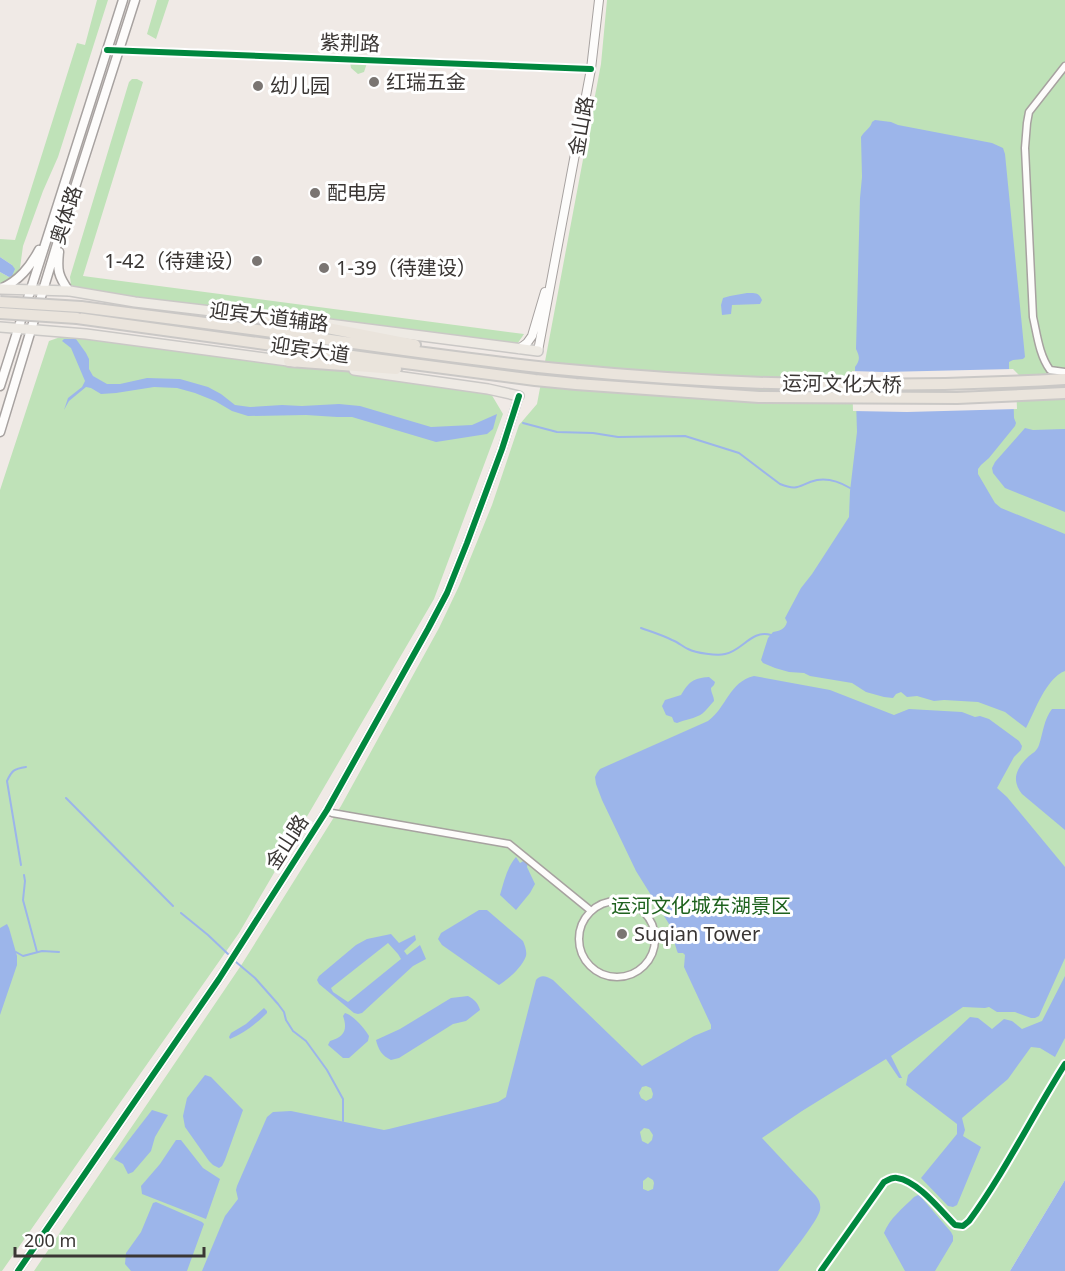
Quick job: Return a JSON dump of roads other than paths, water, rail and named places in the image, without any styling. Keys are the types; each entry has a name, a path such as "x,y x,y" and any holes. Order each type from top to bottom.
{"highway":[{"name":"迎宾大道","path":"0,302 81,307 445,357 620,375"},
{"name":"迎宾大道","path":"0,313 77,318 535,380 620,387"},
{"path":"264,317 405,344 569,370"},
{"path":"289,362 405,369 529,384 576,384"},
{"name":"运河文化大桥","path":"620,375 845,384 1065,379"},
{"name":"运河文化大桥","path":"620,387 805,398 957,398 1065,393"}],"main road":[{"name":"奥体路","path":"0,386 123,0"},
{"name":"奥体路","path":"0,432 135,0"},
{"path":"0,289 10,285 23,274 50,228"},
{"path":"61,231 57,267 60,278 69,291"},
{"name":"迎宾大道辅路","path":"0,289 69,291 135,302 538,351"},
{"name":"迎宾大道辅路","path":"0,327 86,334 488,389 519,396"}],"street":[{"name":"金山路","path":"538,351 591,69 600,0"},
{"name":"紫荆路","path":"107,50 591,69"},
{"path":"1065,66 1029,112 1025,148 1033,317 1045,363 1050,370 1065,372"},
{"name":"金山路","path":"519,349 532,336 556,250"},
{"name":"金山路","path":"18,1271 219,979 327,810 447,593 498,460 519,396"},
{"path":"327,810 332,813 509,844 590,910"},
{"path":"612,900 623,900 644,911 655,932 655,944 652,955 636,973 624,977 611,977 590,966 582,956 578,944 579,932 590,910 612,900"},
{"path":"821,1271 884,1182 892,1178 896,1177 921,1190 956,1226 963,1226 969,1221 1002,1173 1065,1064"}],"water":[{"path":"875,120 992,143 1003,148 1005,154 1025,357 1009,362 1013,383 1015,426 981,465 978,474 995,503 1001,508 1065,534 1065,671 1052,680 1026,728 1005,712 978,702 934,701 917,696 907,697 901,692 893,698 884,697 866,692 852,683 789,672 763,663 761,660 768,638 773,632 785,626 787,622 785,618 801,588 849,517 857,432 855,367 859,358 856,349 862,177 861,137"},
{"path":"0,257 15,269 12,276 9,277 0,272"},
{"path":"747,293 759,296 762,300 760,304 732,305 731,314 722,315 723,298"},
{"path":"76,339 89,359 89,369 93,376 107,384 120,384 147,378 180,379 208,387 235,405 250,407 339,404 360,406 431,427 472,425 497,414 493,429 487,434 436,442 352,417 248,416 195,393 177,388 154,387 101,394 86,387 69,401 64,410 68,398 82,387 85,381 71,348 62,341"},
{"path":"1025,428 1065,429 1065,512 1005,488 993,473 992,468 995,462"},
{"path":"754,676 830,690 894,715 909,709 962,712 975,717 980,716 989,719 1019,741 1022,746 1021,750 1014,757 997,788 1065,867 1065,958 1039,1016 1031,1018 1015,1012 997,1012 989,1007 963,1007 891,1056 902,1078 899,1078 886,1059 762,1138 816,1196 820,1206 814,1222 778,1271 202,1271 225,1216 238,1199 237,1186 267,1117 273,1112 291,1111 384,1130 498,1102 506,1097 536,980 542,976 553,980 642,1066 694,1036 711,1029 684,967 685,955 678,953 669,924 636,871 602,800 595,777 600,769 708,721 720,709 733,689","holes":["642,1087 651,1088 653,1094 652,1098 646,1101 639,1093","644,1128 649,1129 653,1135 652,1140 648,1144 642,1141 640,1132","648,1177 653,1180 653,1189 648,1191 643,1189 643,1181"]},
{"path":"709,677 715,682 711,688 714,701 702,713 677,723 672,717 666,715 662,706 665,700 681,695 695,680"},
{"path":"1052,709 1065,709 1065,830 1022,794 1016,779 1021,765 1038,747 1045,722"},
{"path":"516,857 520,863 525,860 528,863 527,867 535,884 516,910 500,895 508,870"},
{"path":"479,910 487,910 523,941 526,948 526,956 522,964 499,985 442,945 438,939 441,933"},
{"path":"7,924 17,956 17,965 0,1015 0,928"},
{"path":"391,934 399,943 415,935 416,940 404,951 407,955 420,945 426,959 413,966 362,1013 358,1014 319,984 317,980 356,945 367,939","holes":["388,943 401,959 348,1002 333,992 331,988"]},
{"path":"1065,976 1065,1038 1055,1057 1040,1048 1031,1047 1008,1079 962,1118 965,1130 963,1136 981,1147 957,1205 948,1206 921,1178 957,1134 957,1124 906,1085 908,1075 970,1017 978,1018 992,1029 1004,1019 1012,1021 1022,1029 1042,1021"},
{"path":"468,996 476,1002 480,1010 466,1021 453,1024 399,1058 391,1060 381,1052 376,1040 400,1029 451,998"},
{"path":"264,1008 267,1013 263,1017 230,1039 231,1033 246,1024"},
{"path":"345,1013 355,1019 369,1036 368,1041 349,1058 343,1058 328,1045 330,1041 344,1032 343,1016"},
{"path":"205,1075 211,1077 243,1110 225,1160 219,1168 209,1161 185,1127 183,1116 187,1098"},
{"path":"152,1110 168,1115 155,1137 151,1151 133,1172 128,1174 123,1164 114,1159"},
{"path":"176,1140 181,1140 203,1168 220,1179 206,1219 142,1194 141,1186"},
{"path":"1065,1180 1065,1271 1010,1271"},
{"path":"918,1195 953,1236 953,1241 935,1271 905,1271 884,1233 897,1214"},
{"path":"156,1202 204,1224 187,1271 131,1271 125,1264 126,1253 141,1232 153,1203"}],"waterway":[{"path":"523,423 557,432 593,433 618,437 685,436 739,453 780,484 796,487 817,480 826,480 838,482 850,488"},
{"path":"641,628 668,638 686,648 701,653 721,655 737,649 758,635 771,635"},
{"path":"21,865 7,781 14,771 26,767"},
{"path":"66,798 173,906"},
{"path":"24,875 23,900 37,952"},
{"path":"181,913 228,954"},
{"path":"16,952 23,956 42,951 59,952"},
{"path":"236,962 255,978 278,1004 293,1031 306,1041 327,1070 343,1099 343,1121"}],"place":[{"name":"红瑞五金","path":"374,82"},
{"name":"幼儿园","path":"258,86"},
{"name":"配电房","path":"315,193"},
{"name":"1-42（待建设）","path":"257,261"},
{"name":"1-39（待建设）","path":"324,268"},
{"name":"Suqian Tower","path":"622,934"}],"park label":[{"name":"运河文化城东湖景区","path":"701,906"}]}
